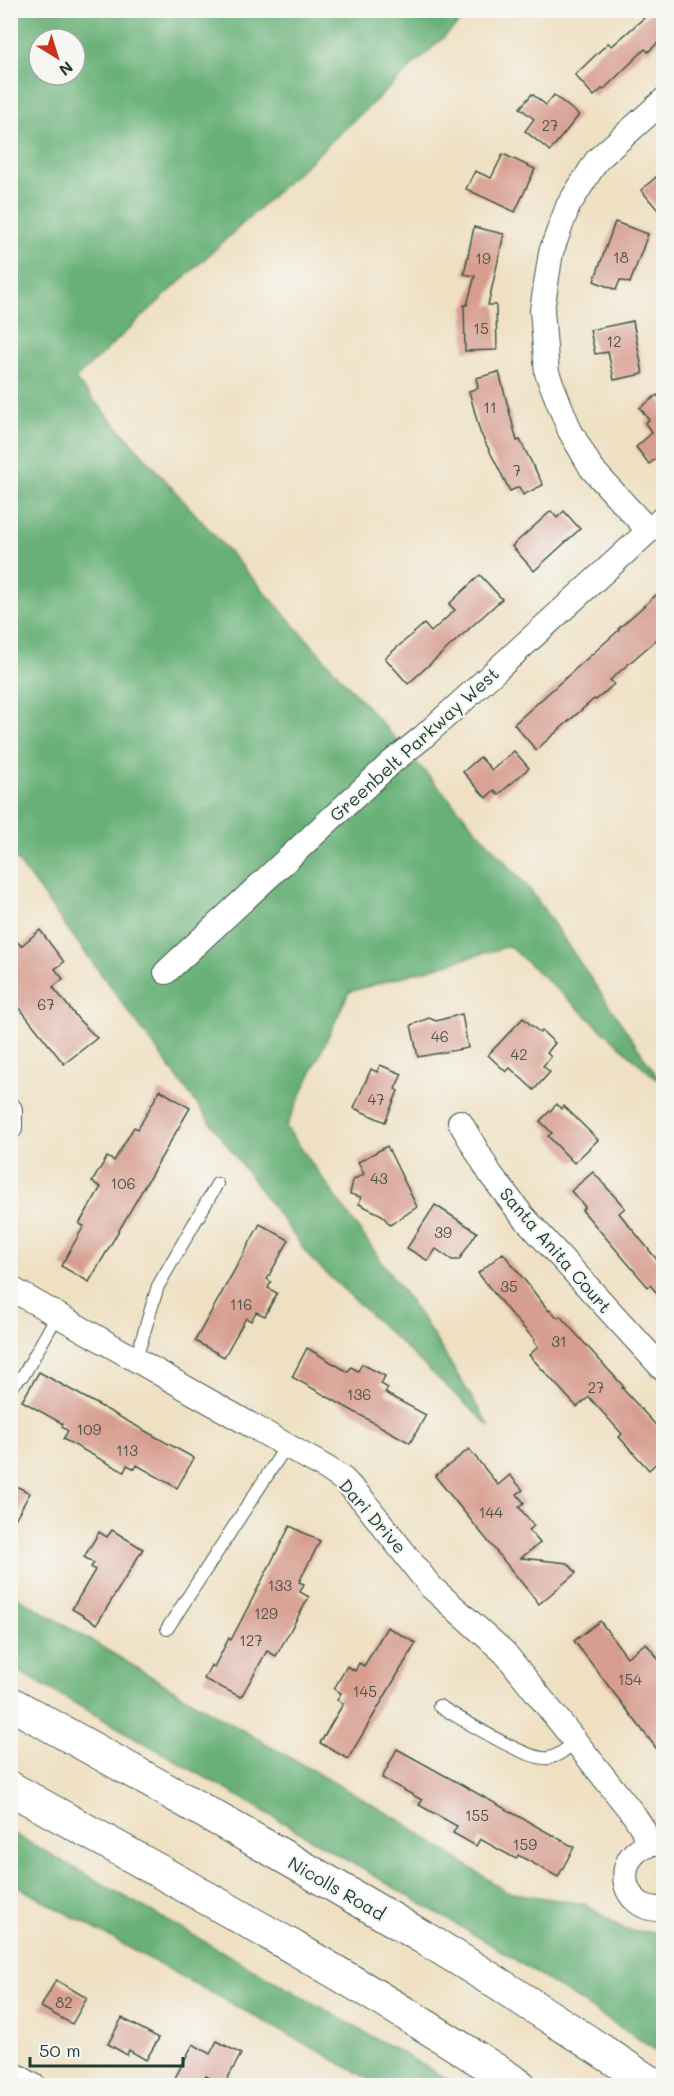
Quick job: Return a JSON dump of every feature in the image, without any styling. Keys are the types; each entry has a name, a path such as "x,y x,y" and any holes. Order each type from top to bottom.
{"highway":[{"name":"Nicolls Road","path":"10,1703 431,1942 655,2085"},
{"path":"10,1788 254,1924 384,2000 520,2085"}],"street":[{"path":"656,523 592,469 570,431 547,373 542,310 551,252 568,206 597,160 663,100"},
{"name":"Greenbelt Parkway West","path":"166,972 392,762 422,738 656,523"},
{"path":"10,1110 10,1128"},
{"name":"Santa Anita Court","path":"460,1122 491,1175 521,1214 663,1370"},
{"name":"Dari Drive","path":"10,1288 328,1468 344,1480 362,1499 430,1586 505,1653 655,1844"},
{"path":"655,1844 632,1855 627,1863 625,1881 632,1897 639,1903 646,1908 663,1909"},
{"path":"10,2072 34,2085"}],"lane":[{"path":"136,1359 158,1286 217,1184"},
{"path":"10,1387 24,1374 58,1314"},
{"path":"167,1629 287,1445"},
{"path":"439,1706 525,1753 540,1758 557,1756 575,1741"}],"green space":[{"path":"10,11 472,11 75,379 532,892 663,1085 509,946 349,992 286,1127 424,1321 490,1427 312,1260 11,852"},
{"path":"11,1593 209,1711 401,1821 507,1892 584,1904 626,1930 663,1933 663,2055 497,1948 238,1796 11,1667"},
{"path":"10,1832 458,2085 380,2085 11,1883"}],"building":[{"path":"653,10 663,10 663,38 648,52 645,49 594,96 575,75 608,43 612,46"},
{"path":"532,94 546,105 554,95 579,115 550,151 525,131 534,119 520,108"},
{"path":"503,154 535,169 515,212 466,189 475,171 491,178"},
{"path":"663,171 663,216 641,190"},
{"path":"615,222 648,234 630,283 620,280 616,290 594,281"},
{"path":"474,227 504,234 488,305 496,305 497,350 465,351 464,305 467,305 475,276 464,274"},
{"path":"633,321 643,374 614,380 608,352 595,354 590,330"},
{"path":"499,372 517,441 520,440 543,485 523,495 519,487 510,491 480,432 469,391 478,388 476,378"},
{"path":"657,395 663,403 663,453 649,464 636,447 652,433 645,423 649,420 640,408"},
{"path":"551,511 557,518 564,511 580,529 534,571 512,546"},
{"path":"480,575 502,599 408,684 385,658 424,624 431,632 455,610 449,604"},
{"path":"656,595 663,603 663,634 610,680 614,684 536,750 514,724"},
{"path":"514,751 529,768 498,795 494,790 486,798 463,772 480,757 492,770"},
{"path":"40,930 64,962 55,969 63,979 53,987 79,1020 97,1038 64,1064 10,996 10,933 21,946"},
{"path":"462,1014 468,1048 418,1057 411,1025 429,1018 436,1021"},
{"path":"523,1018 555,1043 547,1053 551,1057 543,1066 550,1072 534,1090 510,1068 506,1072 488,1055"},
{"path":"380,1065 402,1074 395,1089 398,1091 385,1122 354,1108 371,1069 377,1072"},
{"path":"160,1090 190,1108 89,1282 61,1266 84,1226 79,1224 101,1187 92,1182 107,1157 114,1161 134,1127 138,1129"},
{"path":"557,1104 561,1109 564,1106 598,1140 574,1163 548,1136 552,1133 540,1121"},
{"path":"387,1146 417,1207 390,1225 382,1215 359,1204 361,1197 350,1194 353,1180 364,1174 358,1162"},
{"path":"593,1172 625,1208 619,1213 663,1267 663,1300 650,1285 648,1287 582,1210 585,1207 571,1191"},
{"path":"435,1205 477,1232 459,1260 452,1260 436,1249 428,1261 407,1248"},
{"path":"260,1224 289,1240 267,1279 271,1282 268,1288 277,1293 265,1316 256,1312 251,1321 246,1318 224,1357 195,1341"},
{"path":"503,1253 549,1311 558,1318 560,1316 663,1433 663,1457 649,1470 619,1437 622,1434 589,1397 577,1407 529,1355 538,1347 535,1340 478,1273"},
{"path":"307,1348 348,1372 351,1367 358,1371 362,1364 385,1376 381,1384 388,1388 385,1393 426,1415 410,1443 292,1377"},
{"path":"39,1372 194,1458 177,1488 137,1465 135,1469 127,1465 124,1472 63,1439 68,1431 62,1427 63,1424 22,1401"},
{"path":"469,1449 498,1485 510,1475 523,1490 517,1494 524,1503 519,1507 534,1526 529,1530 540,1543 521,1558 568,1563 576,1573 539,1604 435,1476"},
{"path":"10,1483 30,1493 10,1528"},
{"path":"290,1526 320,1541 299,1582 304,1584 300,1592 309,1597 276,1656 267,1651 241,1697 204,1679 211,1665 214,1667 229,1638 231,1640"},
{"path":"112,1530 143,1549 97,1624 72,1609 95,1570 91,1567 94,1563 84,1557 99,1532 107,1537"},
{"path":"600,1621 627,1657 646,1643 663,1665 663,1757 574,1641"},
{"path":"387,1627 416,1643 348,1759 320,1743 343,1704 337,1700 341,1693 334,1689 347,1666 355,1671 359,1663 364,1666"},
{"path":"397,1749 574,1847 558,1877 518,1855 516,1859 480,1839 476,1846 453,1833 457,1826 419,1805 422,1800 382,1778"},
{"path":"56,1980 87,1998 72,2024 41,2007"},
{"path":"122,2018 159,2038 146,2060 129,2050 127,2055 108,2044"},
{"path":"217,2041 241,2054 224,2085 206,2076 201,2085 185,2085 174,2080 193,2044 210,2054"}]}
